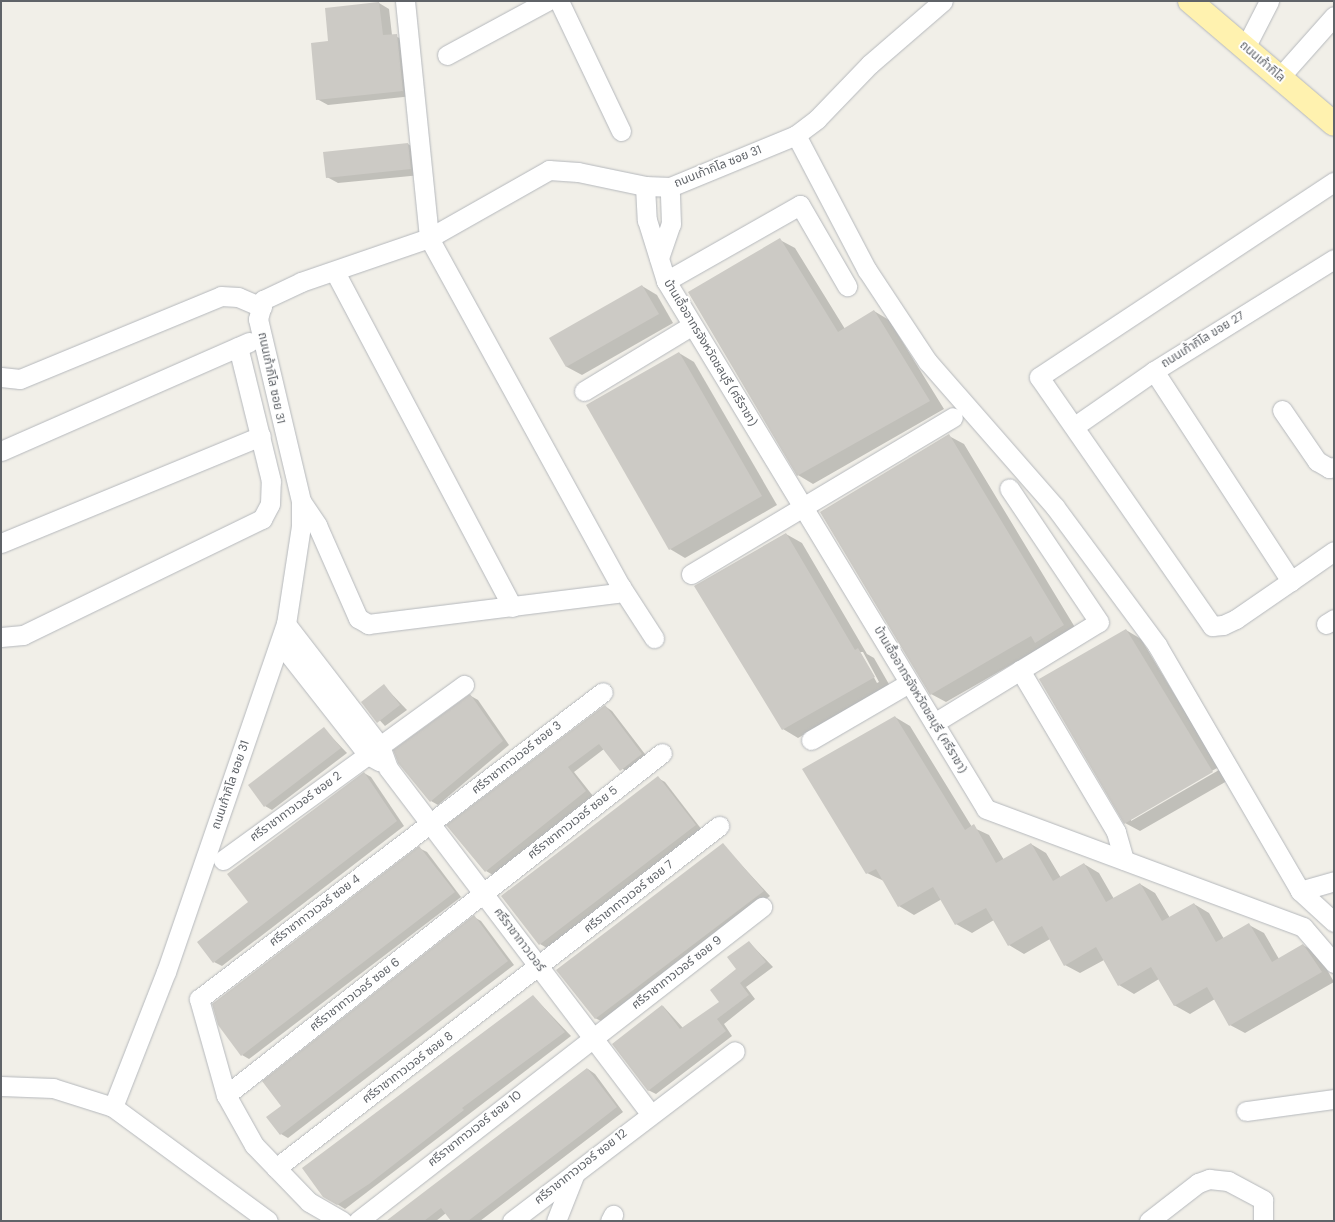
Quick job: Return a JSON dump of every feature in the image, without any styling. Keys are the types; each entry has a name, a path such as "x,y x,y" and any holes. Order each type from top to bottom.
{"main road":[{"name":"ถนนเก้ากิโล","path":"1190,1 1334,124"}],"street":[{"path":"405,1 429,238 621,587 654,638"},
{"path":"447,55 546,1"},
{"path":"559,1 621,131"},
{"name":"ถนนเก้ากิโล ซอย 31","path":"113,1107 166,972 286,624 301,526 301,501 258,320 264,300 300,282 335,272 429,238 549,170 578,172 645,186 670,187 796,135 817,120 870,64 943,1"},
{"path":"1244,48 1269,1"},
{"path":"1280,78 1334,16"},
{"path":"796,135 867,270 928,362 1049,500 1157,645 1300,891 1334,922"},
{"path":"1334,182 1039,377 1075,426 1212,626 1223,625 1236,619 1334,551"},
{"name":"บ้านเอื้ออาทรจังหวัดชลบุรี (ศรีราชา)","path":"645,186 647,220 666,281 691,326 986,809 1303,927 1334,963"},
{"path":"659,258 671,224 670,187"},
{"path":"666,281 800,205 847,286"},
{"name":"ถนนเก้ากิโล ขอย 27","path":"1075,426 1154,371 1334,259"},
{"path":"335,272 512,607"},
{"path":"1,377 20,379 221,296 238,297 262,307"},
{"path":"584,391 691,326"},
{"path":"1,451 262,336"},
{"path":"1,636 23,635 262,519 270,504 271,481 238,347"},
{"path":"1154,371 1291,581"},
{"path":"1282,410 1317,461 1329,468 1334,467"},
{"path":"690,574 953,417"},
{"path":"1,543 261,436"},
{"path":"934,723 1099,622 1010,488"},
{"path":"301,501 317,525 358,618 368,624 616,593 621,587"},
{"name":"ศรีราชาทาวเวอร์","path":"286,624 374,750 650,1114"},
{"name":"ศรีราชาทาวเวอร์","path":"280,643 374,750"},
{"path":"1020,670 1116,832 1124,860"},
{"path":"811,740 909,682"},
{"name":"ศรีราชาทาวเวอร์ ซอย 2","path":"223,860 464,685"},
{"name":"ศรีราชาทาวเวอร์ ซอย 3","path":"431,824 603,692"},
{"name":"ศรีราชาทาวเวอร์ ซอย 5","path":"484,894 662,753"},
{"name":"ศรีราชาทาวเวอร์ ซอย 4","path":"226,1095 200,999 431,824"},
{"name":"ศรีราชาทาวเวอร์ ซอย 7","path":"539,967 719,826"},
{"path":"1300,891 1334,881"},
{"name":"ศรีราชาทาวเวอร์ ซอย 6","path":"226,1095 484,894"},
{"name":"ศรีราชาทาวเวอร์ ซอย 9","path":"593,1038 762,907"},
{"name":"ศรีราชาทาวเวอร์ ซอย 8","path":"276,1168 539,967"},
{"name":"ศรีราชาทาวเวอร์ ซอย 10","path":"358,1221 593,1038"},
{"name":"ศรีราชาทาวเวอร์ ซอย 12","path":"512,1221 650,1114 735,1052"},
{"path":"1,1086 53,1088 113,1107 268,1221"},
{"path":"226,1095 254,1145 308,1202 342,1221"},
{"path":"1246,1111 1334,1099"},
{"path":"556,1221 575,1171"},
{"path":"1149,1221 1198,1183 1209,1179 1228,1181 1263,1200 1262,1221"}],"building":[{"path":"379,2 383,35 397,34 403,91 316,100 311,43 328,41 325,8"},
{"path":"408,143 411,169 326,178 323,152"},
{"path":"780,238 838,332 874,310 930,401 797,476 688,292"},
{"path":"642,285 659,314 566,367 549,338"},
{"path":"679,352 762,496 669,550 586,405"},
{"path":"949,434 1064,625 1035,643 1031,636 930,695 820,512"},
{"path":"786,533 855,650 858,648 875,677 782,730 694,586"},
{"path":"1126,629 1213,772 1124,824 1039,679"},
{"path":"384,684 400,705 377,723 361,702"},
{"path":"470,694 503,741 430,802 398,763 393,750"},
{"path":"605,705 642,754 620,771 599,744 568,767 586,791 485,872 446,825"},
{"path":"895,716 965,830 974,824 996,863 1031,843 1053,881 1084,863 1106,902 1140,883 1162,921 1194,903 1216,942 1249,923 1272,962 1303,944 1322,972 1229,1026 1207,987 1174,1006 1151,967 1118,986 1096,947 1064,966 1042,926 1008,946 986,908 955,925 933,887 898,907 876,869 866,874 802,769"},
{"path":"324,727 341,748 264,807 248,785"},
{"path":"364,772 397,821 213,963 197,942 248,902 227,874"},
{"path":"658,776 696,825 539,945 501,896"},
{"path":"723,843 764,891 595,1019 556,970"},
{"path":"419,846 455,892 241,1056 218,1025 212,1004"},
{"path":"474,915 508,961 280,1135 266,1117 281,1106 262,1081"},
{"path":"749,941 766,962 740,983 749,995 717,1019 726,1031 648,1091 612,1044 662,1005 680,1029 719,1002 710,990 736,969 727,957"},
{"path":"533,995 565,1032 462,1108 464,1110 369,1184 337,1205 323,1197 302,1168"},
{"path":"587,1068 617,1107 585,1132 468,1221 451,1221 441,1208 424,1221 386,1221"}]}
